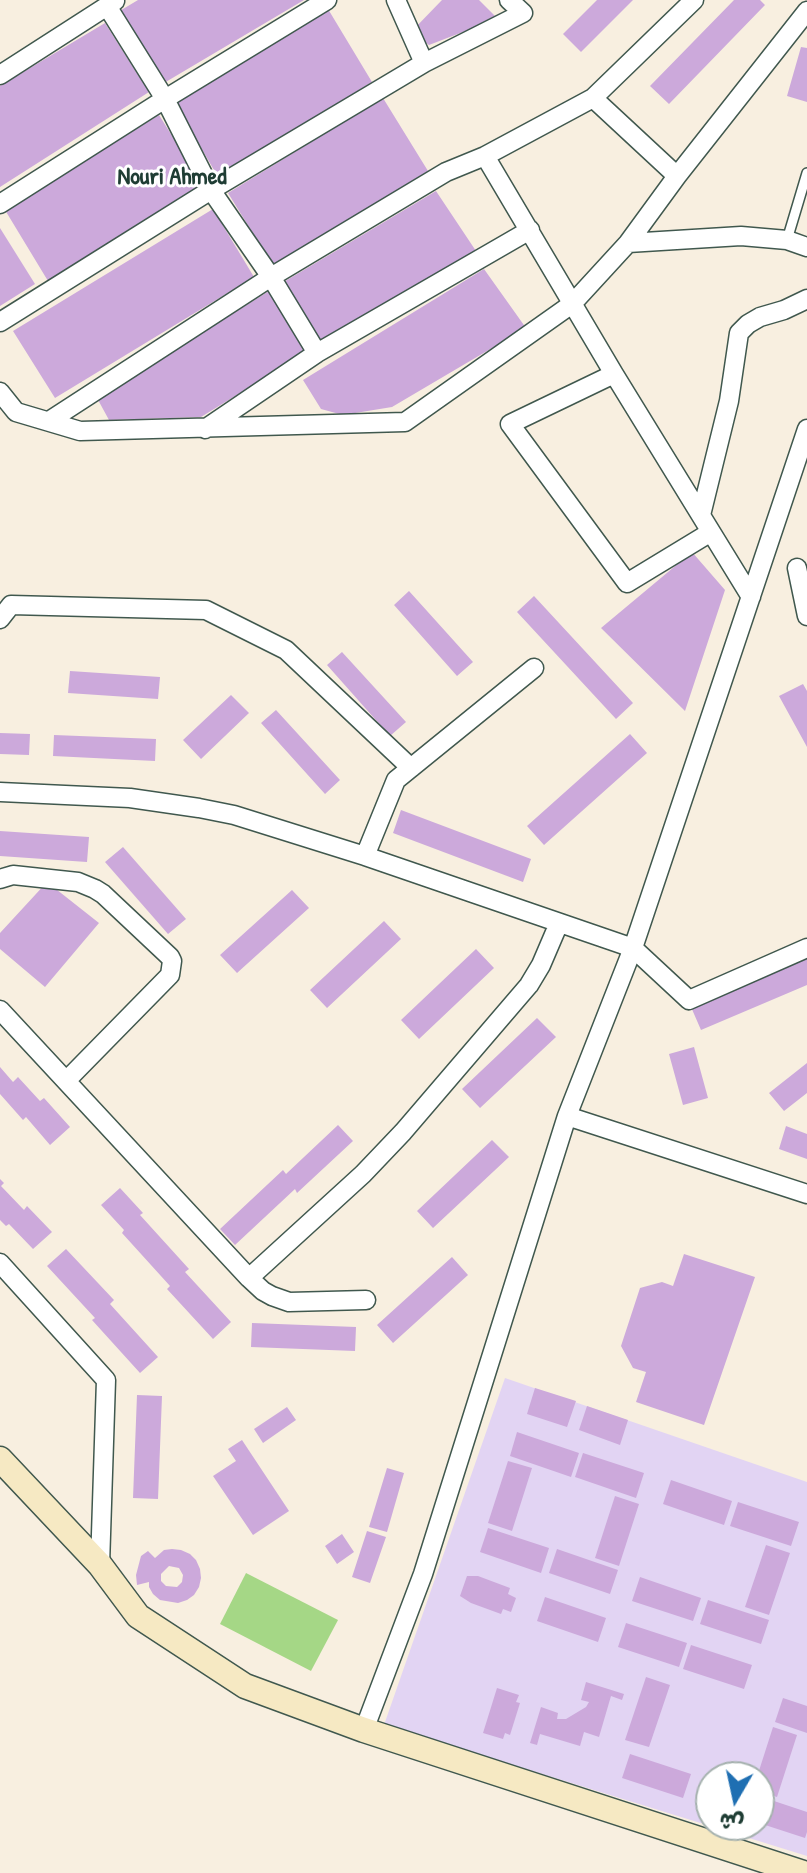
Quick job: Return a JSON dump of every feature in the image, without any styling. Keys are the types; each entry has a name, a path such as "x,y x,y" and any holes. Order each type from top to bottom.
{"main road":[{"path":"0,1459 100,1565 138,1616 245,1686 364,1730 803,1873"}],"street":[{"path":"0,204 327,0"},
{"path":"396,0 424,63"},
{"path":"49,421 271,277 446,172 485,156 593,98 694,0"},
{"path":"0,75 112,3 211,190 271,277 317,353"},
{"path":"0,322 211,190 523,4"},
{"path":"0,392 16,412 80,431 405,422 572,304 628,243 807,11"},
{"path":"593,98 677,176"},
{"path":"485,156 751,597"},
{"path":"205,429 317,353 530,230"},
{"path":"628,243 741,236 787,240 807,247"},
{"path":"701,515 729,401 739,333 760,317 807,299"},
{"path":"614,374 510,424 627,583 711,532"},
{"path":"364,1730 423,1574 567,1116 633,948 807,429"},
{"path":"768,547 802,571 807,616"},
{"path":"0,619 11,605 206,610 286,650 411,768"},
{"path":"365,856 396,780 534,668"},
{"path":"0,792 130,798 234,815 365,856 633,948 689,1000 807,948"},
{"path":"0,879 13,875 27,876 78,882 95,889 172,961 170,975 66,1081"},
{"path":"249,1278 363,1174 403,1132 529,985 559,923"},
{"path":"0,1010 249,1278 272,1296 289,1302 366,1300"},
{"path":"567,1116 807,1194"},
{"path":"0,1263 106,1380 100,1565"}],"lane":[{"path":"787,240 807,173"}],"shaded area":[{"path":"505,1378 807,1482 807,1856 759,1841 775,1841 775,1761 695,1761 695,1821 384,1725"}],"green space":[{"path":"246,1573 338,1620 311,1671 220,1624"}],"building":[{"path":"138,0 304,0 164,83 118,12"},
{"path":"442,0 479,0 495,16 429,45 411,32"},
{"path":"597,0 633,0 581,52 563,34"},
{"path":"734,0 760,0 765,5 669,104 650,86"},
{"path":"328,9 372,82 218,177 175,103"},
{"path":"105,23 149,92 0,187 0,86"},
{"path":"801,47 807,48 807,102 787,96"},
{"path":"383,98 428,171 273,266 228,193"},
{"path":"159,115 203,185 48,281 5,210"},
{"path":"436,191 476,251 322,345 282,283"},
{"path":"213,209 254,277 55,398 13,331"},
{"path":"0,228 35,284 0,306"},
{"path":"484,269 526,328 392,407 343,415 321,409 303,380"},
{"path":"269,291 305,353 201,417 109,420 97,398"},
{"path":"692,552 725,590 685,711 601,628"},
{"path":"409,591 473,662 457,676 394,605"},
{"path":"534,596 633,703 616,719 517,612"},
{"path":"342,652 406,722 390,736 327,665"},
{"path":"70,671 160,677 158,699 68,693"},
{"path":"803,684 807,691 807,747 779,696"},
{"path":"231,695 249,713 201,759 183,740"},
{"path":"276,710 340,780 325,794 261,723"},
{"path":"0,733 30,734 29,755 0,754"},
{"path":"630,734 647,753 544,845 527,826"},
{"path":"54,735 156,739 155,761 53,756"},
{"path":"401,810 531,859 523,882 393,833"},
{"path":"0,831 89,837 87,862 0,856"},
{"path":"123,847 186,919 168,934 105,862"},
{"path":"47,882 99,923 45,987 0,949 0,933"},
{"path":"292,890 309,908 237,973 220,955"},
{"path":"384,921 401,939 327,1008 310,990"},
{"path":"476,949 494,968 419,1039 401,1020"},
{"path":"807,958 807,985 701,1030 691,1007"},
{"path":"537,1018 556,1037 480,1108 462,1089"},
{"path":"694,1047 708,1098 683,1105 669,1054"},
{"path":"807,1063 807,1093 784,1111 769,1093"},
{"path":"0,1067 13,1082 18,1077 40,1101 44,1098 70,1127 50,1145 26,1117 23,1120 0,1094"},
{"path":"338,1125 353,1141 235,1245 220,1229 283,1170 286,1174"},
{"path":"786,1126 807,1134 807,1159 779,1149"},
{"path":"492,1140 509,1157 433,1228 417,1211"},
{"path":"0,1179 4,1183 1,1186 24,1210 27,1206 52,1232 33,1249 9,1224 6,1226 0,1220"},
{"path":"120,1188 189,1269 185,1272 231,1322 213,1339 167,1289 170,1286 101,1205"},
{"path":"66,1249 114,1300 110,1304 158,1357 140,1373 47,1266"},
{"path":"684,1254 755,1277 704,1425 636,1402 646,1372 633,1368 621,1346 640,1288 662,1282 673,1286"},
{"path":"452,1257 468,1275 393,1343 377,1325"},
{"path":"252,1323 356,1327 355,1351 251,1347"},
{"path":"535,1388 576,1401 567,1427 527,1414"},
{"path":"137,1395 162,1396 158,1499 133,1498"},
{"path":"587,1406 628,1420 620,1445 579,1430"},
{"path":"287,1407 296,1420 263,1443 254,1429"},
{"path":"517,1432 579,1453 571,1477 510,1456"},
{"path":"242,1440 289,1511 253,1535 213,1476 236,1461 228,1449"},
{"path":"583,1453 644,1473 636,1498 575,1477"},
{"path":"508,1461 532,1468 512,1531 488,1523"},
{"path":"387,1468 404,1473 387,1532 369,1527"},
{"path":"671,1480 732,1501 724,1525 663,1504"},
{"path":"615,1496 639,1504 619,1566 595,1558"},
{"path":"738,1502 799,1522 791,1546 730,1526"},
{"path":"488,1528 549,1548 541,1573 480,1552"},
{"path":"367,1531 386,1537 370,1583 352,1577"},
{"path":"342,1534 354,1552 337,1564 325,1546"},
{"path":"766,1545 790,1553 769,1615 745,1607"},
{"path":"557,1549 618,1570 610,1594 549,1573"},
{"path":"164,1550 181,1550 196,1560 201,1578 199,1587 187,1600 178,1603 160,1600 153,1594 149,1582 137,1585 141,1556 148,1551 155,1558","holes":["169,1566 179,1568 183,1575 182,1582 177,1587 166,1586 161,1581 161,1574"]},
{"path":"467,1576 478,1576 510,1588 508,1594 516,1598 511,1612 503,1609 501,1614 460,1596"},
{"path":"640,1577 701,1598 693,1621 632,1601"},
{"path":"545,1597 606,1618 598,1642 537,1621"},
{"path":"708,1600 769,1620 761,1644 700,1624"},
{"path":"626,1623 687,1643 679,1667 618,1647"},
{"path":"691,1645 752,1665 744,1689 683,1669"},
{"path":"646,1677 670,1685 649,1747 625,1740"},
{"path":"586,1682 624,1694 622,1700 611,1696 599,1737 584,1732 580,1746 540,1734 537,1745 530,1743 541,1707 558,1713 557,1719 566,1719 586,1707 589,1702 581,1700"},
{"path":"497,1688 519,1695 516,1702 520,1703 510,1735 505,1733 503,1739 483,1733"},
{"path":"783,1698 807,1706 807,1733 775,1722"},
{"path":"773,1727 797,1735 777,1797 775,1761 762,1761"},
{"path":"630,1754 691,1774 683,1798 622,1778"},
{"path":"775,1801 807,1812 805,1838 775,1828"}],"district":[{"name":"Nouri Ahmed","path":"172,178"}]}
